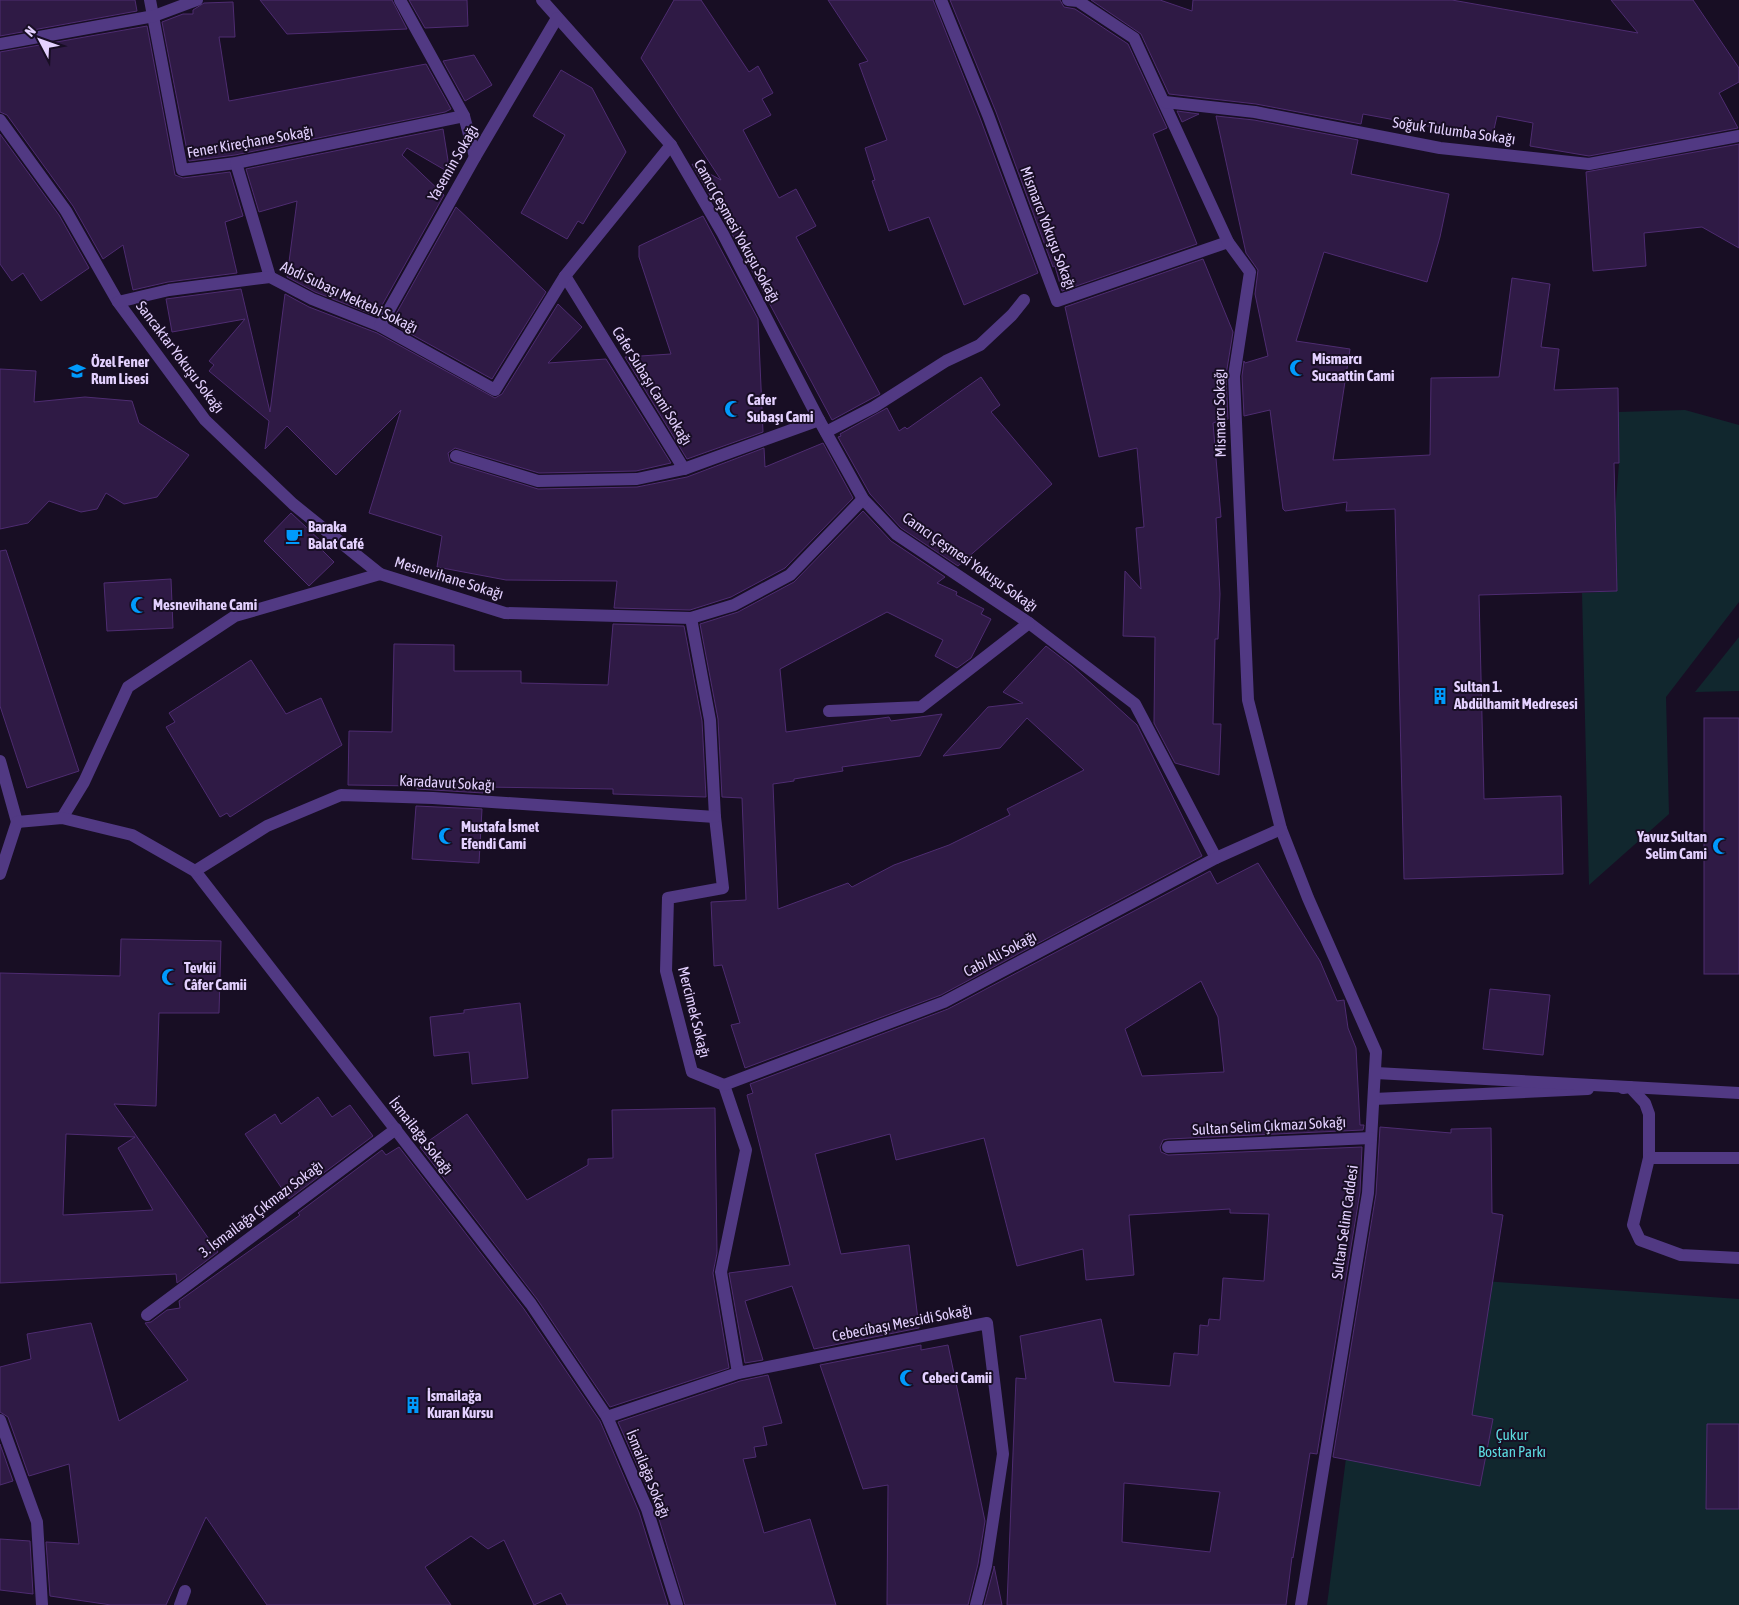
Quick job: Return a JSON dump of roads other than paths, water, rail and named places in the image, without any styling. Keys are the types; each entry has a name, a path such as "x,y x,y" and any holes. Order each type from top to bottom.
{"street":[{"name":"Fener Kireçhane Sokağı","path":"150,0 182,170 236,163 464,116"},
{"path":"0,44 154,16 198,0"},
{"path":"400,0 464,116 475,157"},
{"name":"Camcı Çeşmesi Yokuşu Sokağı","path":"542,0 671,146 723,234 818,420 863,499 896,534 1029,623 1135,704 1216,858"},
{"name":"Mismarcı Yokuşu Sokağı","path":"941,0 988,116 1056,301 1228,242"},
{"name":"Mismarcı Sokağı","path":"1068,0 1078,1 1134,38 1228,242 1250,272 1234,376 1248,700 1281,829"},
{"name":"Yasemin Sokağı","path":"380,326 475,157 557,18"},
{"name":"Soğuk Tulumba Sokağı","path":"1165,102 1256,112 1440,148 1589,164 1739,136"},
{"name":"Sancaktar Yokuşu Sokağı","path":"0,120 66,211 118,302 204,420 293,504 380,574"},
{"name":"Abdi Subaşı Mektebi Sokağı","path":"118,302 169,290 270,277 312,299 380,326 495,390 565,276 671,146"},
{"path":"236,163 270,277"},
{"name":"Cafer Subaşı Cami Sokağı","path":"565,276 684,469 818,420"},
{"path":"826,432 874,407 946,361 980,345 1012,315 1024,300"},
{"path":"456,456 538,481 637,479 684,469"},
{"name":"Mesnevihane Sokağı","path":"62,818 84,782 128,687 234,616 380,574 505,613 691,618 734,604 790,576 863,499"},
{"name":"Mercimek Sokağı","path":"691,618 710,720 715,817 723,888 668,898 666,971 692,1072 724,1085"},
{"path":"829,711 921,706 1029,623"},
{"path":"0,761 17,822 0,874"},
{"name":"Karadavut Sokağı","path":"195,871 267,826 342,795 433,798 715,817"},
{"name":"İsmailağa Sokağı","path":"17,822 62,818 132,835 195,871 531,1304 607,1417 648,1509 677,1605"},
{"name":"Cabi Ali Sokağı","path":"724,1085 944,1002 1216,858 1281,829"},
{"name":"Sultan Selim Caddesi","path":"1281,829 1308,898 1376,1052 1368,1193 1301,1605"},
{"path":"1376,1073 1739,1093"},
{"path":"724,1085 746,1150 721,1272 738,1373"},
{"path":"1374,1098 1630,1087 1645,1103 1649,1114 1649,1158 1633,1225 1640,1240 1681,1255 1739,1258"},
{"name":"3. İsmailağa Çıkmazı Sokağı","path":"147,1315 396,1129"},
{"name":"Sultan Selim Çıkmazı Sokağı","path":"1168,1147 1371,1138"},
{"path":"1649,1158 1739,1158"},
{"name":"Cebecibaşı Mescidi Sokağı","path":"607,1417 738,1373 987,1323 1003,1454 986,1566 976,1605"},
{"path":"0,1420 37,1522 42,1605"},
{"path":"180,1605 185,1591"}],"place":[{"name":"Mismarcı Sucaattin Cami","path":"1298,368"},
{"name":"Özel Fener Rum Lisesi","path":"77,371"},
{"name":"Cafer Subaşı Cami","path":"733,409"},
{"name":"Baraka Balat Café","path":"294,536"},
{"name":"Mesnevihane Cami","path":"139,605"},
{"name":"Sultan 1. Abdülhamit Medresesi","path":"1440,696"},
{"name":"Mustafa İsmet Efendi Cami","path":"447,836"},
{"name":"Yavuz Sultan Selim Cami","path":"1721,846"},
{"name":"Tevkii Câfer Camii","path":"170,977"},
{"name":"Cebeci Camii","path":"908,1378"},
{"name":"İsmailağa Kuran Kursu","path":"413,1405"}],"park label":[{"name":"Çukur Bostan Parkı","path":"1512,1444"}]}
